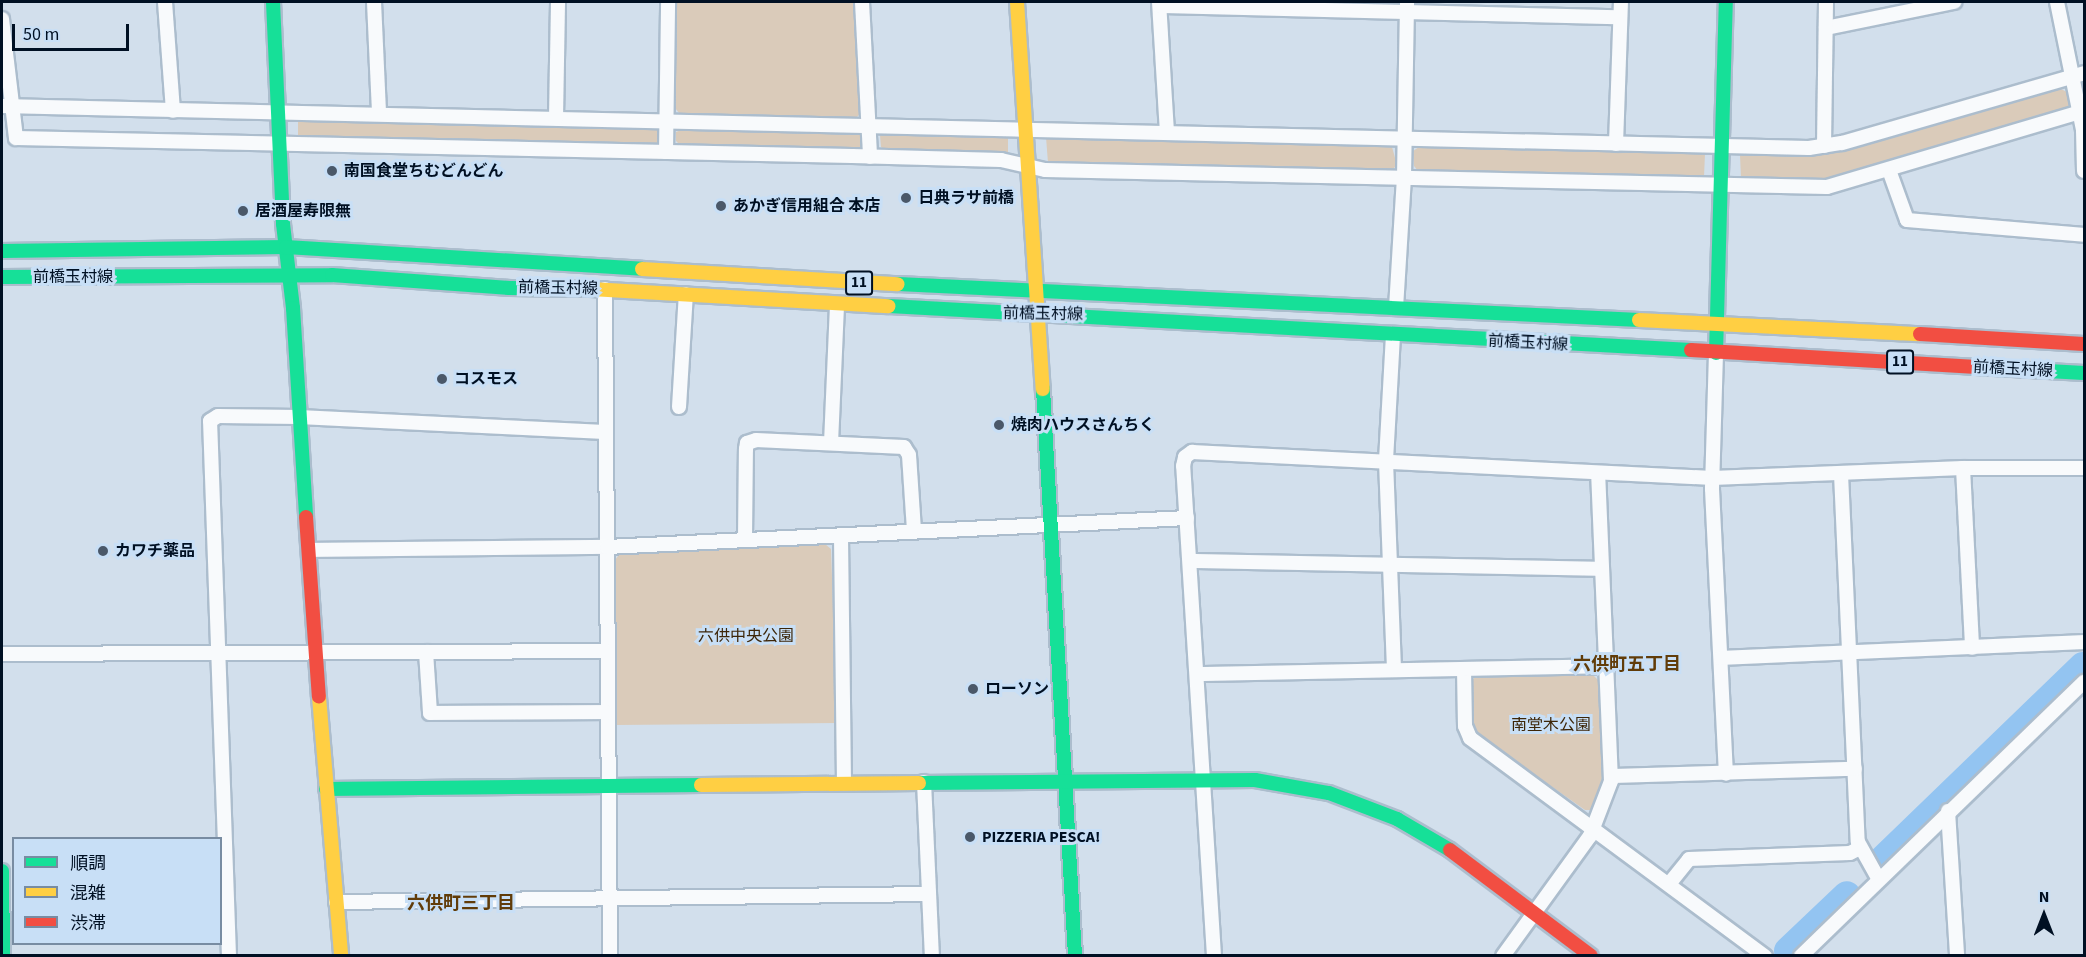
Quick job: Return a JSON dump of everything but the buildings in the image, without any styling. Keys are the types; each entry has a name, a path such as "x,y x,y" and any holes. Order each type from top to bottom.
{"main road":[{"path":"273,2 286,247 290,273 310,550 315,653 341,956"},
{"path":"1017,2 1052,524 1075,956"},
{"path":"1716,353 1726,2"},
{"name":"前橋玉村線","path":"2,251 286,247 1036,292 1396,308 2085,344"},
{"name":"前橋玉村線","path":"2,277 290,273 510,288 605,289 1039,315 1069,314 1393,335 2085,373"},
{"path":"327,789 1202,778 1299,786 1370,807 1455,853 1591,956"},
{"path":"2,871 3,956"}],"street":[{"path":"165,2 173,111"},
{"path":"374,2 379,114"},
{"path":"556,118 558,2"},
{"path":"666,152 668,2"},
{"path":"862,2 871,125 870,157"},
{"path":"1616,144 1621,2"},
{"path":"1824,146 1826,2"},
{"path":"1826,28 1954,2"},
{"path":"2057,2 2079,74 2085,171"},
{"path":"1167,133 1160,4 1407,6 1620,17"},
{"path":"1396,308 1404,177 1407,6"},
{"path":"2,19 7,107 16,138 870,157 1028,164 1044,170 1827,187 2082,112"},
{"path":"7,107 871,125 1616,144 1824,146 2079,74"},
{"path":"1889,170 1907,220 2085,235"},
{"path":"605,289 606,712 610,956"},
{"path":"679,407 686,294"},
{"path":"831,443 837,304"},
{"path":"1393,335 1386,461 1394,670"},
{"path":"1716,353 1712,478 1726,774"},
{"path":"230,956 210,421 218,416 299,417 605,432"},
{"path":"745,539 747,443 756,440 900,446 908,450 914,531"},
{"path":"1214,956 1202,778 1198,674 1183,466 1185,457 1192,452 1712,478 1963,468 2085,468"},
{"path":"1963,468 1971,648"},
{"path":"1503,956 1594,829 1612,776 1598,474"},
{"path":"1841,474 1860,848 1878,878"},
{"path":"310,550 607,547 1187,518"},
{"path":"841,537 844,782"},
{"path":"1190,561 1602,569"},
{"path":"1721,658 2085,642"},
{"path":"2,654 606,651"},
{"path":"426,652 430,713 606,712"},
{"path":"1198,674 1607,666"},
{"path":"1464,669 1466,726 1470,738 1765,956"},
{"path":"1801,956 1878,878 2085,682"},
{"path":"1612,776 1855,769"},
{"path":"924,782 932,956"},
{"path":"1948,811 1957,956"},
{"path":"1669,884 1689,859 1850,853 1860,848"},
{"path":"336,902 929,894"}],"green space":[{"path":"677,2 856,2 862,112 856,118 680,114 675,108"},
{"path":"2059,88 2069,93 2073,103 2067,110 1834,180 1741,178 1740,155 1826,155"},
{"path":"298,120 657,128 661,141 657,145 298,137"},
{"path":"681,130 860,133 865,135 864,147 857,151 681,146 676,141 676,132"},
{"path":"886,133 1008,136 1008,154 887,151 881,147 880,135"},
{"path":"1046,137 1392,147 1397,165 1392,170 1374,171 1048,163"},
{"path":"1419,147 1705,153 1704,177 1419,172 1414,166 1413,151"},
{"name":"六供中央公園","path":"825,544 831,549 837,723 616,725 615,560 621,552"},
{"name":"南堂木公園","path":"1592,674 1599,681 1603,775 1592,810 1585,810 1478,735 1473,726 1472,680 1478,675"}],"waterway":[{"path":"1880,862 2083,666"},
{"path":"1788,951 1847,895"}],"traffic: fast":[{"path":"273,2 283,224 293,308 306,517"},
{"path":"1716,353 1726,2"},
{"path":"2,251 286,247 642,269"},
{"path":"2,277 332,275 510,288 591,289"},
{"path":"898,284 1639,320"},
{"path":"889,306 1691,350"},
{"path":"1976,367 2084,373"},
{"path":"1043,389 1075,956"},
{"path":"919,783 1255,780 1329,793 1397,819 1450,850"},
{"path":"326,789 701,785"},
{"path":"2,871 3,956"}],"traffic: slow":[{"path":"1017,2 1043,389"},
{"path":"642,269 898,284"},
{"path":"591,289 889,306"},
{"path":"1639,320 1920,334"},
{"path":"319,697 341,956"},
{"path":"701,785 919,783"}],"traffic: jam":[{"path":"1920,334 2084,344"},
{"path":"1691,350 1976,367"},
{"path":"306,517 319,697"},
{"path":"1450,850 1591,956"}],"place":[{"name":"南国食堂ちむどんどん","path":"332,171"},
{"name":"日典ラサ前橋","path":"906,198"},
{"name":"あかぎ信用組合 本店","path":"721,206"},
{"name":"居酒屋寿限無","path":"243,211"},
{"name":"コスモス","path":"442,379"},
{"name":"焼肉ハウスさんちく","path":"999,425"},
{"name":"カワチ薬品","path":"103,551"},
{"name":"ローソン","path":"973,689"},
{"name":"PIZZERIA PESCA!","path":"970,837"}],"district":[{"name":"六供町五丁目","path":"1627,665"},
{"name":"六供町三丁目","path":"461,904"}]}
